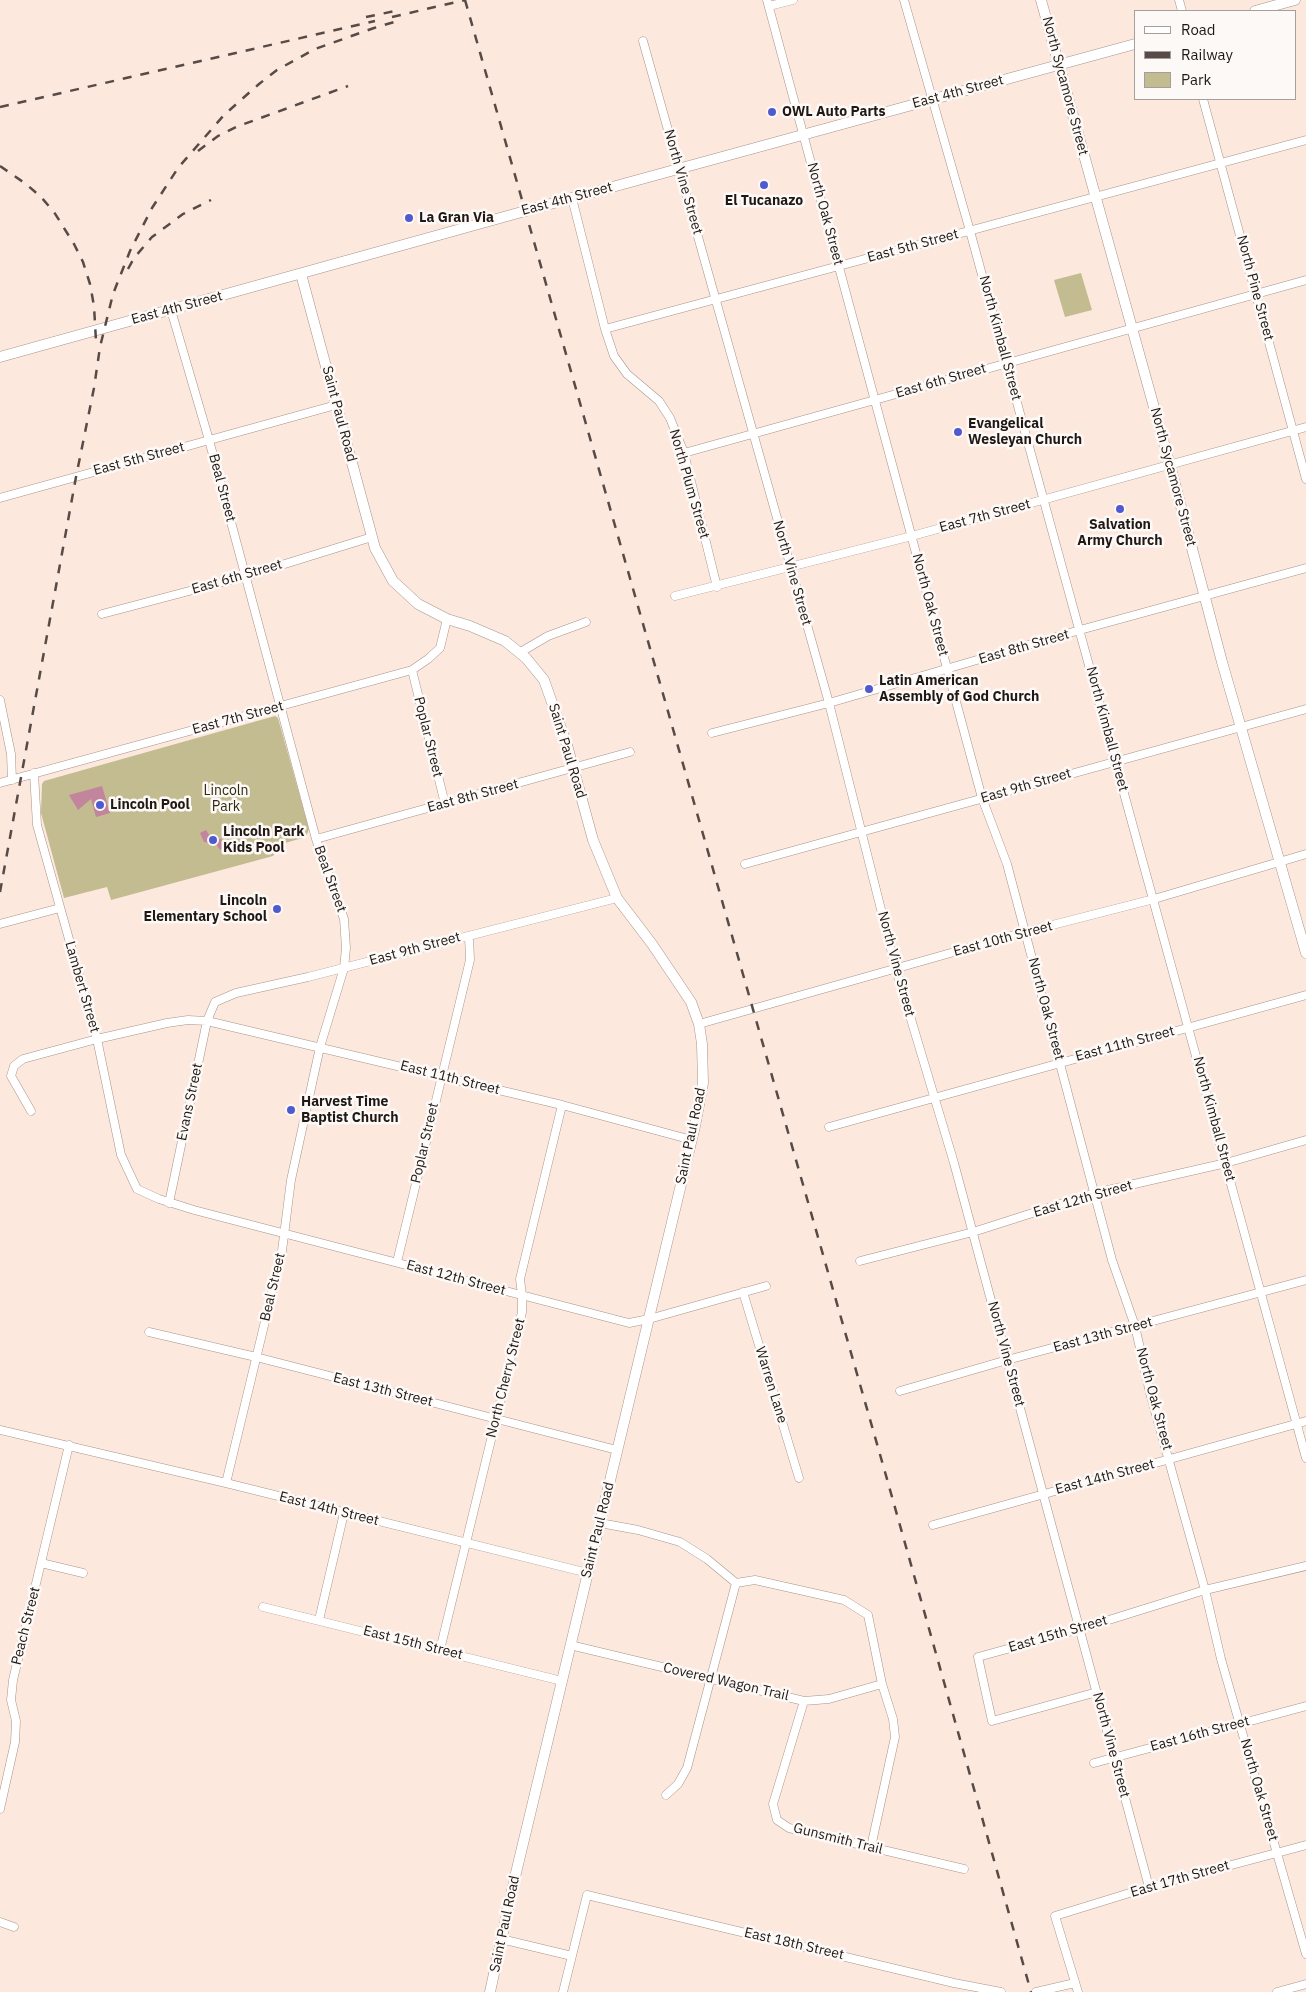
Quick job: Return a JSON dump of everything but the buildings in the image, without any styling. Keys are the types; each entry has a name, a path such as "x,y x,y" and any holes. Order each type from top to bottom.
{"main road":[{"name":"North Sycamore Street","path":"1041,0 1240,726 1306,953"},
{"path":"1259,10 1295,0"},
{"name":"East 4th Street","path":"0,357 1134,44"},
{"name":"Saint Paul Road","path":"301,274 375,548 393,581 418,604 447,619 470,626 505,641 544,680 553,702 593,840 617,898 682,987 699,1024 702,1083 692,1140 570,1645 490,1992"}],"street":[{"path":"768,2 793,0"},
{"name":"North Kimball Street","path":"904,0 1007,363 1306,1458"},
{"name":"North Oak Street","path":"768,2 982,798 1007,864 1112,1260 1135,1326 1150,1393 1170,1459 1221,1658 1306,1954"},
{"name":"North Vine Street","path":"643,40 829,703 896,969 936,1098 1150,1887"},
{"name":"North Pine Street","path":"1203,100 1306,478"},
{"name":"East 5th Street","path":"605,329 1306,140"},
{"name":"North Plum Street","path":"572,198 605,329 614,356 627,374 658,401 670,418 684,453 717,587"},
{"name":"East 6th Street","path":"684,453 1306,280"},
{"name":"Beal Street","path":"170,310 209,440 316,839 344,919 346,948 344,968 320,1047 291,1180 282,1252 226,1483"},
{"name":"East 5th Street","path":"0,498 336,405"},
{"name":"East 7th Street","path":"675,596 717,587 912,536 1306,427"},
{"name":"East 6th Street","path":"102,614 246,576 372,537"},
{"name":"East 8th Street","path":"712,733 829,703 1080,630 1306,568"},
{"name":"East 7th Street","path":"0,783 412,670 440,648 447,619"},
{"path":"519,653 548,636 586,622"},
{"name":"Poplar Street","path":"412,670 445,804"},
{"path":"0,700 11,754 12,780"},
{"name":"East 9th Street","path":"745,864 1306,709"},
{"name":"East 8th Street","path":"316,839 630,752"},
{"name":"Lambert Street","path":"34,773 38,825 97,1039 121,1154 137,1189 147,1194"},
{"name":"East 10th Street","path":"699,1024 1025,932 1154,899 1306,854"},
{"name":"East 9th Street","path":"215,1002 236,993 344,968 617,898"},
{"path":"0,924 60,908"},
{"name":"Poplar Street","path":"397,1262 470,960 469,936"},
{"name":"East 11th Street","path":"829,1127 936,1098 1060,1061 1189,1028 1306,995"},
{"name":"Evans Street","path":"169,1202 207,1020 215,1002"},
{"path":"31,1111 11,1076 14,1066 23,1059 167,1023 207,1020"},
{"name":"East 11th Street","path":"207,1020 562,1105 692,1140"},
{"name":"North Cherry Street","path":"440,1650 522,1312 520,1279 562,1105"},
{"name":"East 12th Street","path":"860,1261 973,1232 1095,1193 1226,1162 1306,1140"},
{"name":"East 12th Street","path":"147,1194 169,1202 284,1233 629,1323 766,1286"},
{"name":"East 13th Street","path":"900,1391 1007,1360 1306,1280"},
{"name":"Warren Lane","path":"743,1292 799,1478"},
{"name":"East 13th Street","path":"149,1332 256,1357 617,1450"},
{"name":"East 14th Street","path":"933,1525 1306,1421"},
{"name":"East 14th Street","path":"0,1430 69,1445 588,1572"},
{"name":"Peach Street","path":"0,1809 16,1742 16,1721 11,1700 12,1680 69,1445"},
{"path":"318,1620 344,1513"},
{"path":"600,1523 638,1530 680,1542 707,1559 736,1583 755,1580 844,1600 868,1615 882,1684 893,1719 895,1738 871,1847"},
{"path":"41,1563 83,1574"},
{"name":"East 15th Street","path":"1097,1692 992,1721 978,1657 1080,1629 1205,1590 1306,1566"},
{"path":"666,1795 678,1784 687,1768 736,1583"},
{"name":"East 15th Street","path":"263,1607 562,1681"},
{"name":"Covered Wagon Trail","path":"570,1645 804,1701 829,1699 882,1684"},
{"name":"Gunsmith Trail","path":"804,1701 773,1804 777,1820 789,1828 964,1869"},
{"name":"East 16th Street","path":"1094,1763 1306,1706"},
{"name":"East 17th Street","path":"1075,1983 1055,1916 1150,1887 1306,1845"},
{"name":"East 18th Street","path":"572,1956 587,1895 1001,1992"},
{"path":"0,1922 14,1927"},
{"path":"501,1939 572,1956 563,1992"},
{"path":"952,1992 954,1982"},
{"path":"1036,1992 1075,1983 1078,1992"},
{"path":"1277,1992 1306,1984"}],"green space":[{"path":"1081,273 1092,310 1065,317 1054,280"},
{"name":"Lincoln Park","path":"275,716 278,718 309,829 306,837 285,843 273,856 111,900 107,887 64,898 41,813 42,784 44,781"}],"shaded area":[{"name":"Lincoln Pool","path":"102,786 110,813 96,817 91,799 78,810 69,795"},
{"name":"Lincoln Park Kids Pool","path":"206,830 211,838 221,839 225,844 223,848 220,850 216,844 204,842 200,833"}],"railway":[{"path":"465,0 885,1472 1031,1992"},
{"path":"392,17 465,0"},
{"path":"366,17 400,10"},
{"path":"0,892 100,347 113,294 130,251 152,208 178,168 224,115 259,84 277,70 315,49 401,20"},
{"path":"0,107 375,21"},
{"path":"198,151 218,136 236,127 348,86"},
{"path":"0,166 41,197 54,212 74,244 83,262 90,284 94,306 96,341"},
{"path":"128,269 134,258 152,237 183,214 211,200"}],"place":[{"name":"OWL Auto Parts","path":"772,112"},
{"name":"El Tucanazo","path":"764,185"},
{"name":"La Gran Via","path":"409,218"},
{"name":"Evangelical Wesleyan Church","path":"958,432"},
{"name":"Salvation Army Church","path":"1120,509"},
{"name":"Latin American Assembly of God Church","path":"869,689"},
{"name":"Lincoln Pool","path":"100,805"},
{"name":"Lincoln Park Kids Pool","path":"213,840"},
{"name":"Lincoln Elementary School","path":"277,909"},
{"name":"Harvest Time Baptist Church","path":"291,1110"}]}
